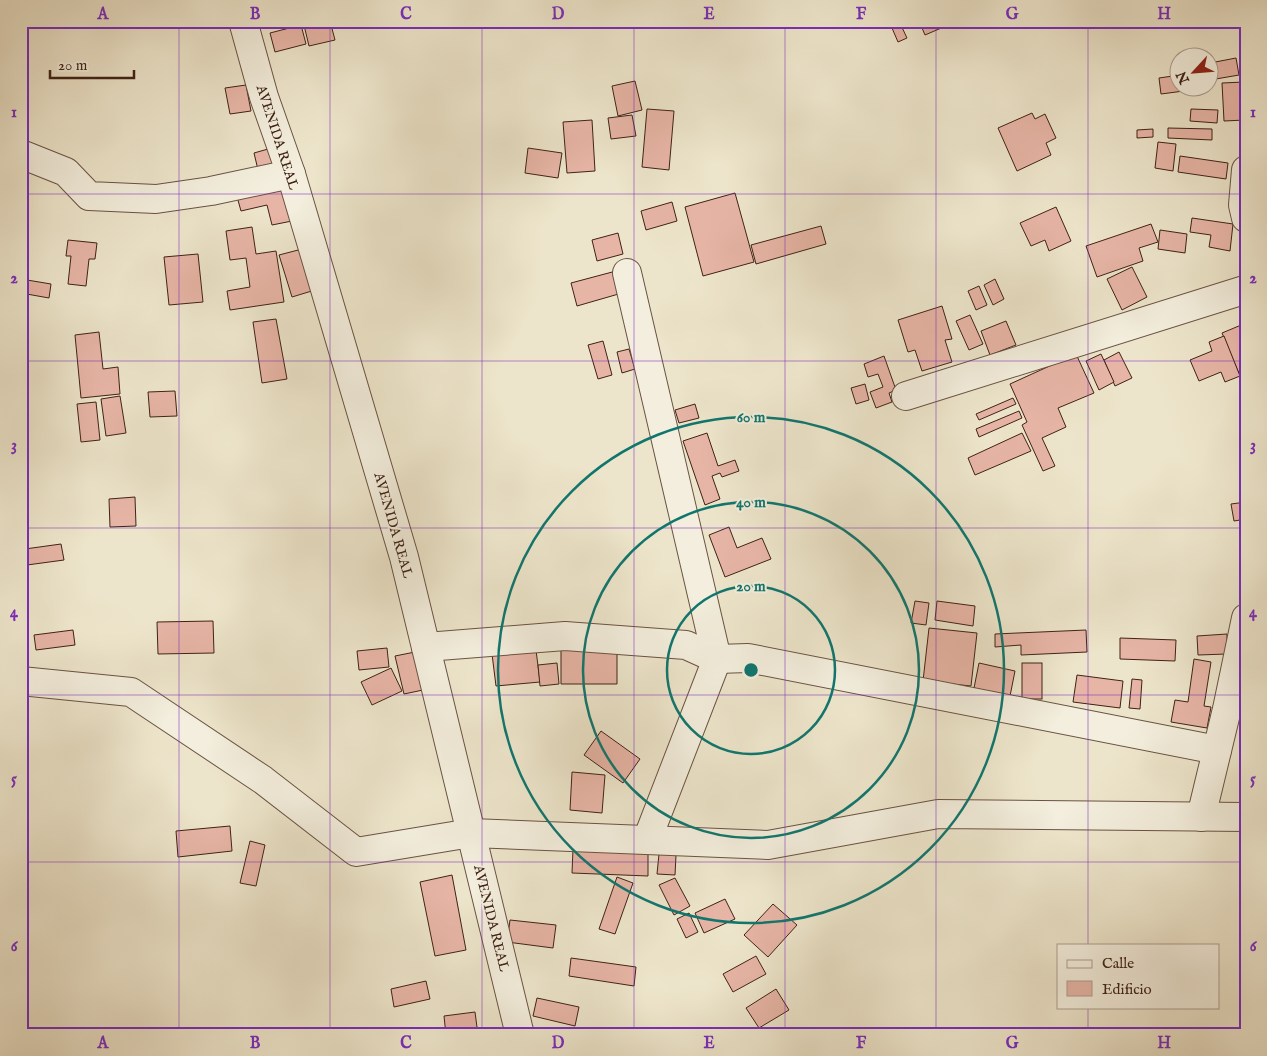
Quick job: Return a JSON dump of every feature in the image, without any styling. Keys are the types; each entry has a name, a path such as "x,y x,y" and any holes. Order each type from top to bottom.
{"street":[{"name":"AVENIDA REAL","path":"243,21 264,96 291,174 404,557 520,1035"},
{"path":"21,154 66,172 90,196 156,199 291,174"},
{"path":"1246,170 1242,205 1246,218"},
{"path":"627,273 717,659 647,840"},
{"path":"906,396 1244,290 1246,291"},
{"path":"1201,817 1246,618"},
{"path":"426,647 565,636 686,645 717,659 748,658 1217,750"},
{"path":"21,681 131,692 264,780 356,852 471,832 768,845 938,814 1246,818"}],"building":[{"path":"269,21 289,21 289,23 271,28"},
{"path":"303,21 330,21 335,40 309,46"},
{"path":"889,21 899,21 907,38 898,42"},
{"path":"919,21 944,21 946,26 925,35"},
{"path":"301,25 306,44 275,52 270,33"},
{"path":"1236,58 1239,75 1220,78 1220,61"},
{"path":"1170,76 1170,93 1161,94 1159,78"},
{"path":"635,81 642,110 618,116 612,86"},
{"path":"1244,82 1245,120 1224,121 1222,83"},
{"path":"246,85 251,111 230,114 225,88"},
{"path":"647,109 674,111 669,170 642,167"},
{"path":"1191,109 1218,110 1217,123 1190,121"},
{"path":"1032,113 1035,119 1045,114 1056,138 1046,143 1051,155 1017,171 998,128"},
{"path":"632,115 636,136 611,139 608,118"},
{"path":"592,120 595,171 567,173 563,122"},
{"path":"1168,128 1212,129 1212,140 1168,138"},
{"path":"1153,129 1153,137 1137,138 1137,130"},
{"path":"1158,142 1176,144 1173,171 1155,168"},
{"path":"275,147 280,168 259,174 254,153"},
{"path":"528,148 562,153 558,178 525,173"},
{"path":"1180,156 1228,163 1226,179 1178,172"},
{"path":"282,182 292,221 272,225 267,205 241,211 236,193"},
{"path":"735,193 754,262 703,276 685,207"},
{"path":"672,202 677,221 646,230 641,211"},
{"path":"1056,207 1071,241 1049,251 1045,240 1031,246 1020,223"},
{"path":"1192,218 1233,224 1230,251 1209,247 1211,235 1190,232"},
{"path":"1151,224 1158,242 1139,248 1143,261 1097,277 1086,246"},
{"path":"821,226 826,244 756,264 751,245"},
{"path":"252,227 256,254 276,251 284,302 230,310 227,291 250,287 246,258 230,260 226,231"},
{"path":"1160,230 1187,234 1185,253 1158,249"},
{"path":"618,233 623,254 597,261 592,240"},
{"path":"68,240 97,243 95,259 89,259 86,286 68,284 71,256 66,256"},
{"path":"302,249 315,290 292,297 279,255"},
{"path":"198,254 203,302 169,305 164,257"},
{"path":"1132,267 1147,297 1122,310 1107,279"},
{"path":"616,271 622,293 577,306 571,283"},
{"path":"21,279 51,284 49,298 21,293"},
{"path":"995,279 1004,299 993,305 984,285"},
{"path":"979,286 987,305 976,310 968,291"},
{"path":"942,306 952,339 945,340 952,362 922,371 915,350 908,352 898,320"},
{"path":"970,315 983,344 969,350 956,321"},
{"path":"276,319 287,379 262,383 253,322"},
{"path":"1006,321 1016,345 990,355 981,331"},
{"path":"1246,323 1246,374 1240,376 1222,333"},
{"path":"99,332 103,369 118,367 120,394 81,398 75,335"},
{"path":"1224,336 1240,376 1225,382 1221,372 1199,381 1190,360 1212,351 1209,342"},
{"path":"603,341 612,375 598,379 588,345"},
{"path":"629,349 635,369 622,373 617,352"},
{"path":"1119,352 1132,378 1115,386 1104,360"},
{"path":"1076,354 1094,393 1058,408 1066,427 1042,438 1055,466 1043,471 1022,425 1027,422 1010,384"},
{"path":"1101,354 1114,382 1099,390 1086,361"},
{"path":"884,356 896,390 889,393 892,402 876,408 870,392 883,387 878,374 868,377 864,364"},
{"path":"865,384 869,400 856,404 851,388"},
{"path":"175,391 177,416 150,417 148,392"},
{"path":"120,396 126,433 106,436 101,399"},
{"path":"1013,398 1016,404 979,420 976,414"},
{"path":"96,402 100,440 81,442 77,404"},
{"path":"695,404 699,418 679,423 675,410"},
{"path":"1019,411 1022,418 979,437 976,429"},
{"path":"707,433 718,466 735,460 739,471 722,477 720,473 712,476 720,499 705,505 683,441"},
{"path":"1022,433 1031,451 975,475 968,458"},
{"path":"135,497 136,526 110,527 109,499"},
{"path":"1246,502 1246,519 1234,521 1231,504"},
{"path":"729,527 737,548 762,538 771,559 725,577 709,535"},
{"path":"61,544 64,560 27,565 25,549"},
{"path":"915,601 929,603 926,625 911,623"},
{"path":"937,601 975,606 973,626 935,620"},
{"path":"213,621 214,653 158,654 157,622"},
{"path":"929,628 977,633 971,686 923,681"},
{"path":"73,630 75,645 36,650 34,635"},
{"path":"1086,630 1087,652 1021,655 1021,645 995,647 995,634"},
{"path":"1227,634 1227,654 1198,655 1197,636"},
{"path":"1120,638 1176,640 1175,661 1120,659"},
{"path":"561,647 617,648 617,684 561,684"},
{"path":"387,648 389,667 359,670 357,651"},
{"path":"536,650 540,682 496,686 492,654"},
{"path":"415,652 423,690 404,694 395,656"},
{"path":"1194,659 1211,662 1204,706 1211,707 1207,728 1171,722 1175,700 1188,702"},
{"path":"557,663 559,684 540,686 538,665"},
{"path":"979,663 1015,671 1010,696 974,688"},
{"path":"1022,663 1042,663 1042,699 1022,699"},
{"path":"391,668 402,691 372,705 361,682"},
{"path":"1077,675 1123,681 1120,708 1073,702"},
{"path":"1132,679 1142,680 1140,709 1129,708"},
{"path":"601,731 640,759 623,783 584,755"},
{"path":"572,772 605,775 602,813 570,810"},
{"path":"230,826 232,851 178,857 176,831"},
{"path":"250,841 265,845 256,886 240,883"},
{"path":"573,849 648,853 648,876 572,873"},
{"path":"659,854 676,855 675,875 657,874"},
{"path":"452,875 466,950 435,956 420,882"},
{"path":"617,877 633,883 615,934 599,929"},
{"path":"675,878 690,906 674,915 659,885"},
{"path":"725,899 735,919 704,933 695,913"},
{"path":"773,904 797,925 768,957 744,935"},
{"path":"689,913 698,932 686,938 677,919"},
{"path":"510,920 556,925 553,948 507,942"},
{"path":"756,956 766,974 733,992 723,974"},
{"path":"571,958 636,967 634,986 569,976"},
{"path":"426,981 430,999 394,1007 391,989"},
{"path":"776,989 789,1010 759,1028 746,1008"},
{"path":"537,998 579,1007 575,1026 533,1016"},
{"path":"475,1012 478,1035 446,1035 444,1016"}]}
